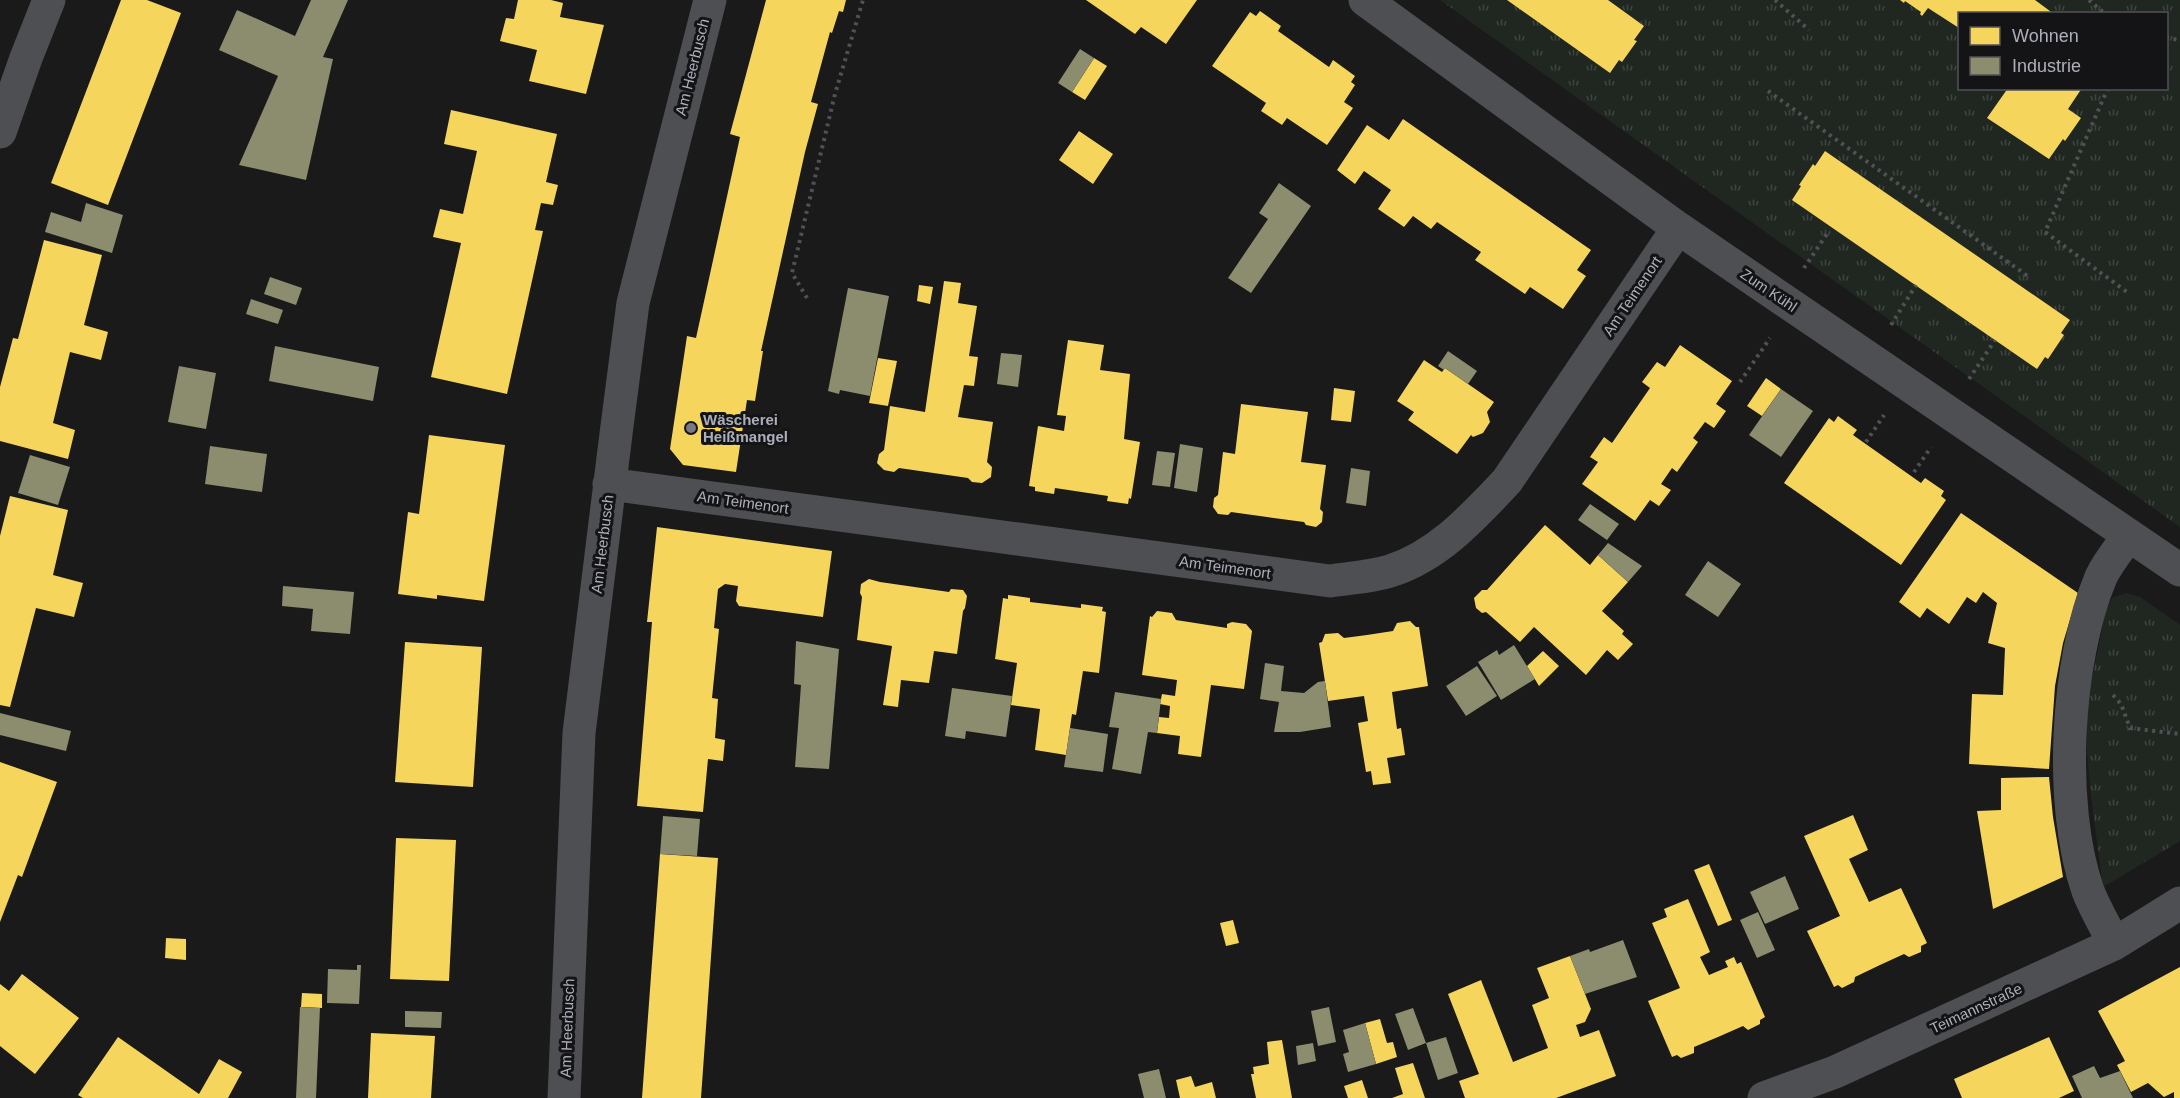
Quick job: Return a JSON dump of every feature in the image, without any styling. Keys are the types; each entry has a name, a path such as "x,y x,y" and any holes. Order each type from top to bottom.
{"street":[{"path":"0,132 49,0"},
{"name":"Am Heerbusch","path":"564,1098 579,733 633,303 710,0"},
{"name":"Zum Kühl","path":"1365,0 1678,228 2180,570"},
{"name":"Am Teimenort","path":"609,484 1330,581 1389,571 1436,549 1507,481 1678,228"},
{"path":"2114,944 2088,891 2075,839 2070,775 2072,688 2084,633 2102,576 2129,535"},
{"name":"Teimannstraße","path":"1764,1098 1834,1072 2114,944 2180,903"}],"path":[{"path":"807,298 792,273 835,94 863,0"},
{"path":"1775,0 1809,30"},
{"path":"2089,0 2104,12"},
{"path":"2107,90 2044,232 2127,292"},
{"path":"1768,91 2029,277"},
{"path":"1869,358 1916,285"},
{"path":"1740,381 1792,305"},
{"path":"1949,411 1995,340"},
{"path":"2072,688 2114,695 2121,704 2130,728 2180,734"}],"green space":[{"path":"1440,0 2180,0 2180,527"},
{"path":"2126,593 2140,597 2180,625 2180,841 2103,887 2087,752 2087,702 2106,611 2112,598"}],"building: Wohnen":[{"path":"121,0 147,0 181,13 108,205 51,183"},
{"path":"518,0 551,0 563,3 560,17 604,25 586,94 529,81 537,50 500,41 506,18 514,19"},
{"path":"766,0 846,0 843,12 839,11 832,33 830,32 811,102 818,104 805,152 761,351 763,351 755,401 747,400 736,472 683,465 670,449 687,336 696,338 740,137 730,134"},
{"path":"1086,0 1197,0 1166,44 1141,27 1135,34"},
{"path":"1507,0 1608,0 1644,26 1634,40 1637,41 1622,62 1619,60 1610,73"},
{"path":"1900,0 2035,0 2051,12 1958,12 1958,27 1928,8 1922,16 1921,12 1905,1 1904,3"},
{"path":"1260,11 1281,26 1278,31 1329,67 1333,60 1355,76 1351,82 1355,85 1344,102 1353,108 1327,145 1287,118 1282,125 1261,111 1266,103 1212,66 1250,12 1256,16"},
{"path":"1094,58 1107,66 1085,100 1072,92"},
{"path":"2007,90 2081,90 2068,109 2081,118 2049,159 1987,118"},
{"path":"451,110 557,134 546,182 558,185 553,205 541,203 535,230 543,231 507,394 431,377 461,243 433,237 440,209 463,214 477,151 444,144"},
{"path":"1403,119 1591,250 1577,270 1586,276 1563,309 1530,287 1525,294 1475,260 1481,252 1437,222 1431,229 1413,216 1404,227 1378,209 1391,190 1364,171 1355,184 1337,170 1367,125 1389,140"},
{"path":"1079,131 1113,154 1093,184 1059,160"},
{"path":"1825,151 2070,320 2061,333 2064,335 2048,359 2045,357 2037,369 1792,200 1813,164 1815,166"},
{"path":"44,240 102,255 84,325 108,332 101,360 70,352 53,423 75,430 68,459 0,441 0,387 13,338 18,339"},
{"path":"944,281 961,283 958,303 977,306 969,356 978,357 974,386 964,385 958,417 993,422 987,462 992,467 991,477 982,483 972,482 968,478 899,468 894,472 884,470 877,463 879,454 884,450 890,406 925,412"},
{"path":"919,285 933,287 930,304 917,301"},
{"path":"1068,340 1104,345 1100,370 1130,374 1124,439 1140,442 1131,499 1129,498 1128,504 1107,501 1108,496 1055,488 1054,494 1035,491 1035,487 1029,486 1038,426 1064,431 1066,416 1057,415"},
{"path":"1680,345 1732,381 1716,404 1726,411 1714,428 1705,422 1693,438 1698,442 1677,472 1672,468 1661,484 1671,490 1659,506 1650,500 1635,521 1582,484 1598,462 1590,457 1604,437 1612,443 1650,388 1642,382 1657,362 1665,367"},
{"path":"878,358 897,361 888,406 869,403"},
{"path":"1424,360 1442,372 1445,368 1494,402 1487,412 1490,422 1483,433 1473,437 1471,435 1457,454 1408,420 1414,412 1397,401"},
{"path":"1766,378 1781,389 1762,416 1747,406"},
{"path":"1334,388 1355,391 1351,422 1331,420"},
{"path":"1241,404 1308,412 1301,462 1326,465 1320,509 1323,512 1322,522 1316,527 1306,525 1304,522 1231,512 1228,515 1218,514 1213,507 1214,498 1218,495 1223,452 1235,454"},
{"path":"1838,416 1857,430 1853,435 1921,483 1925,478 1944,491 1941,496 1946,500 1901,565 1784,483 1829,418 1834,422"},
{"path":"429,435 505,445 484,601 437,595 437,599 398,594 408,512 419,514"},
{"path":"10,496 68,510 53,575 83,583 74,617 36,608 10,707 0,705 0,536"},
{"path":"1961,513 2078,593 2063,643 2055,686 2049,769 1969,764 1972,694 2003,695 2005,648 1988,643 1997,603 1983,592 1976,603 1967,597 1949,624 1927,608 1920,618 1899,602"},
{"path":"1545,525 1590,565 1598,555 1628,582 1602,611 1624,631 1622,634 1633,644 1618,660 1607,650 1586,675 1534,627 1520,642 1486,612 1482,613 1476,608 1474,598 1482,590 1487,590"},
{"path":"657,527 832,551 823,617 739,606 736,601 738,586 725,584 718,589 714,628 719,629 712,698 718,699 715,738 725,740 723,761 708,759 703,812 637,806 652,622 647,622"},
{"path":"869,579 949,592 951,589 963,590 967,596 957,654 934,651 929,683 901,680 898,707 883,705 892,646 857,640 862,597 861,584"},
{"path":"1008,595 1030,598 1030,602 1081,608 1081,604 1103,607 1102,611 1106,612 1099,673 1083,671 1076,715 1072,714 1066,755 1035,750 1040,709 1011,705 1017,663 995,659 1003,598 1008,599"},
{"path":"1157,611 1172,613 1176,620 1227,628 1227,624 1232,622 1246,624 1252,631 1244,689 1211,685 1201,757 1178,754 1180,736 1157,733 1159,717 1169,718 1170,706 1160,704 1162,694 1175,696 1177,680 1142,675 1150,616 1152,617"},
{"path":"1410,621 1419,627 1428,686 1392,692 1397,729 1401,728 1405,755 1387,758 1391,783 1373,785 1371,771 1366,772 1358,723 1368,721 1364,696 1328,701 1319,643 1322,642 1325,634 1338,633 1344,638 1367,635 1393,631 1397,623"},
{"path":"405,642 482,647 473,787 395,782"},
{"path":"1543,651 1559,666 1539,686 1527,666"},
{"path":"0,762 57,782 22,877 18,875 0,922"},
{"path":"2049,777 2063,877 1993,909 1977,811 2001,810 2001,778"},
{"path":"1853,815 1868,850 1849,859 1869,902 1901,888 1927,943 1921,946 1921,952 1909,957 1904,954 1855,977 1854,982 1842,988 1838,985 1834,987 1807,931 1840,916 1804,836"},
{"path":"396,838 456,840 449,981 390,979"},
{"path":"660,854 718,858 701,1098 642,1098"},
{"path":"1709,864 1732,920 1718,926 1694,870"},
{"path":"1688,899 1710,952 1700,957 1709,975 1728,967 1725,961 1734,957 1737,964 1741,962 1765,1017 1760,1020 1760,1024 1748,1030 1743,1026 1694,1047 1694,1053 1681,1058 1677,1055 1672,1057 1648,1001 1680,988 1652,923 1667,917 1664,909"},
{"path":"1233,920 1239,943 1226,946 1220,923"},
{"path":"166,938 186,939 186,960 165,958"},
{"path":"1570,956 1591,1009 1585,1022 1576,1025 1580,1037 1599,1030 1616,1076 1556,1098 1465,1098 1459,1081 1479,1074 1448,994 1481,980 1513,1062 1548,1048 1532,1005 1549,998 1537,968"},
{"path":"2180,967 2180,1098 2174,1098 2174,1092 2164,1097 2148,1083 2131,1092 2117,1065 2125,1061 2098,1011"},
{"path":"22,974 79,1018 35,1074 0,1046 0,984 9,991"},
{"path":"302,993 322,994 322,1008 301,1007"},
{"path":"1380,1019 1387,1043 1393,1042 1397,1057 1376,1064 1365,1023"},
{"path":"371,1033 435,1036 431,1098 368,1098"},
{"path":"118,1037 199,1094 219,1059 242,1072 228,1098 83,1098 78,1095"},
{"path":"2049,1037 2074,1091 2059,1098 1962,1098 1954,1079"},
{"path":"1282,1040 1292,1098 1256,1098 1251,1074 1254,1074 1253,1067 1269,1064 1267,1042"},
{"path":"1413,1063 1425,1098 1392,1098 1403,1094 1395,1068"},
{"path":"1191,1076 1195,1087 1212,1082 1216,1098 1180,1098 1176,1080"},
{"path":"1362,1080 1368,1098 1348,1098 1344,1086"}],"building: Industrie":[{"path":"311,0 348,0 323,57 333,59 306,180 239,165 278,76 219,50 237,10 295,36"},
{"path":"1080,49 1094,58 1072,92 1058,83"},
{"path":"1279,183 1311,206 1251,293 1228,278 1268,219 1259,213"},
{"path":"86,203 123,215 112,253 45,232 51,212 81,222"},
{"path":"270,277 302,288 296,305 264,294"},
{"path":"848,288 889,296 870,396 840,390 839,394 828,391"},
{"path":"251,299 283,310 278,324 246,314"},
{"path":"275,346 379,367 373,401 269,381"},
{"path":"1448,351 1477,371 1468,384 1445,368 1444,370 1438,366"},
{"path":"1001,353 1022,355 1018,387 997,384"},
{"path":"179,366 216,373 206,429 168,422"},
{"path":"1781,389 1813,411 1781,457 1749,435"},
{"path":"1180,444 1203,448 1197,492 1174,488"},
{"path":"210,446 267,454 262,492 205,484"},
{"path":"1157,451 1175,453 1170,487 1152,485"},
{"path":"30,455 70,467 58,505 18,493"},
{"path":"1351,468 1370,471 1366,506 1346,503"},
{"path":"1590,504 1619,524 1607,540 1578,520"},
{"path":"1608,543 1642,566 1628,582 1598,555"},
{"path":"1708,561 1741,584 1718,617 1685,595"},
{"path":"283,586 354,592 350,634 311,631 313,609 282,606"},
{"path":"796,641 839,649 829,769 795,767 801,685 794,684"},
{"path":"1514,645 1535,679 1501,700 1478,662 1497,650 1499,655"},
{"path":"1265,663 1284,666 1281,691 1304,693 1318,682 1325,681 1331,727 1300,732 1274,732 1279,702 1260,699"},
{"path":"1477,666 1497,696 1466,716 1446,686"},
{"path":"952,688 1012,696 1006,737 966,731 965,739 945,736"},
{"path":"1115,692 1161,699 1157,733 1148,732 1141,774 1112,769 1119,728 1109,727"},
{"path":"0,713 71,731 66,751 0,735"},
{"path":"1070,728 1108,734 1103,772 1064,767"},
{"path":"663,816 700,819 697,856 660,854"},
{"path":"1785,876 1799,909 1765,924 1750,892"},
{"path":"1758,912 1775,950 1757,958 1740,920"},
{"path":"1623,940 1637,977 1585,994 1570,956 1589,949 1590,952"},
{"path":"357,965 361,965 359,1004 327,1003 328,969 357,970"},
{"path":"300,1007 320,1008 316,1098 296,1098"},
{"path":"1329,1007 1336,1042 1318,1046 1311,1011"},
{"path":"1413,1008 1426,1043 1408,1050 1395,1014"},
{"path":"405,1011 442,1012 441,1028 405,1027"},
{"path":"1365,1023 1376,1064 1348,1072 1343,1054 1349,1052 1343,1030"},
{"path":"1446,1037 1458,1073 1438,1080 1426,1043"},
{"path":"1313,1043 1316,1061 1298,1065 1296,1046"},
{"path":"2094,1066 2100,1078 2120,1071 2133,1098 2082,1098 2072,1076"},
{"path":"1159,1069 1166,1098 1144,1098 1138,1074"}],"place":[{"name":"Wäscherei Heißmangel","path":"691,428"}]}
